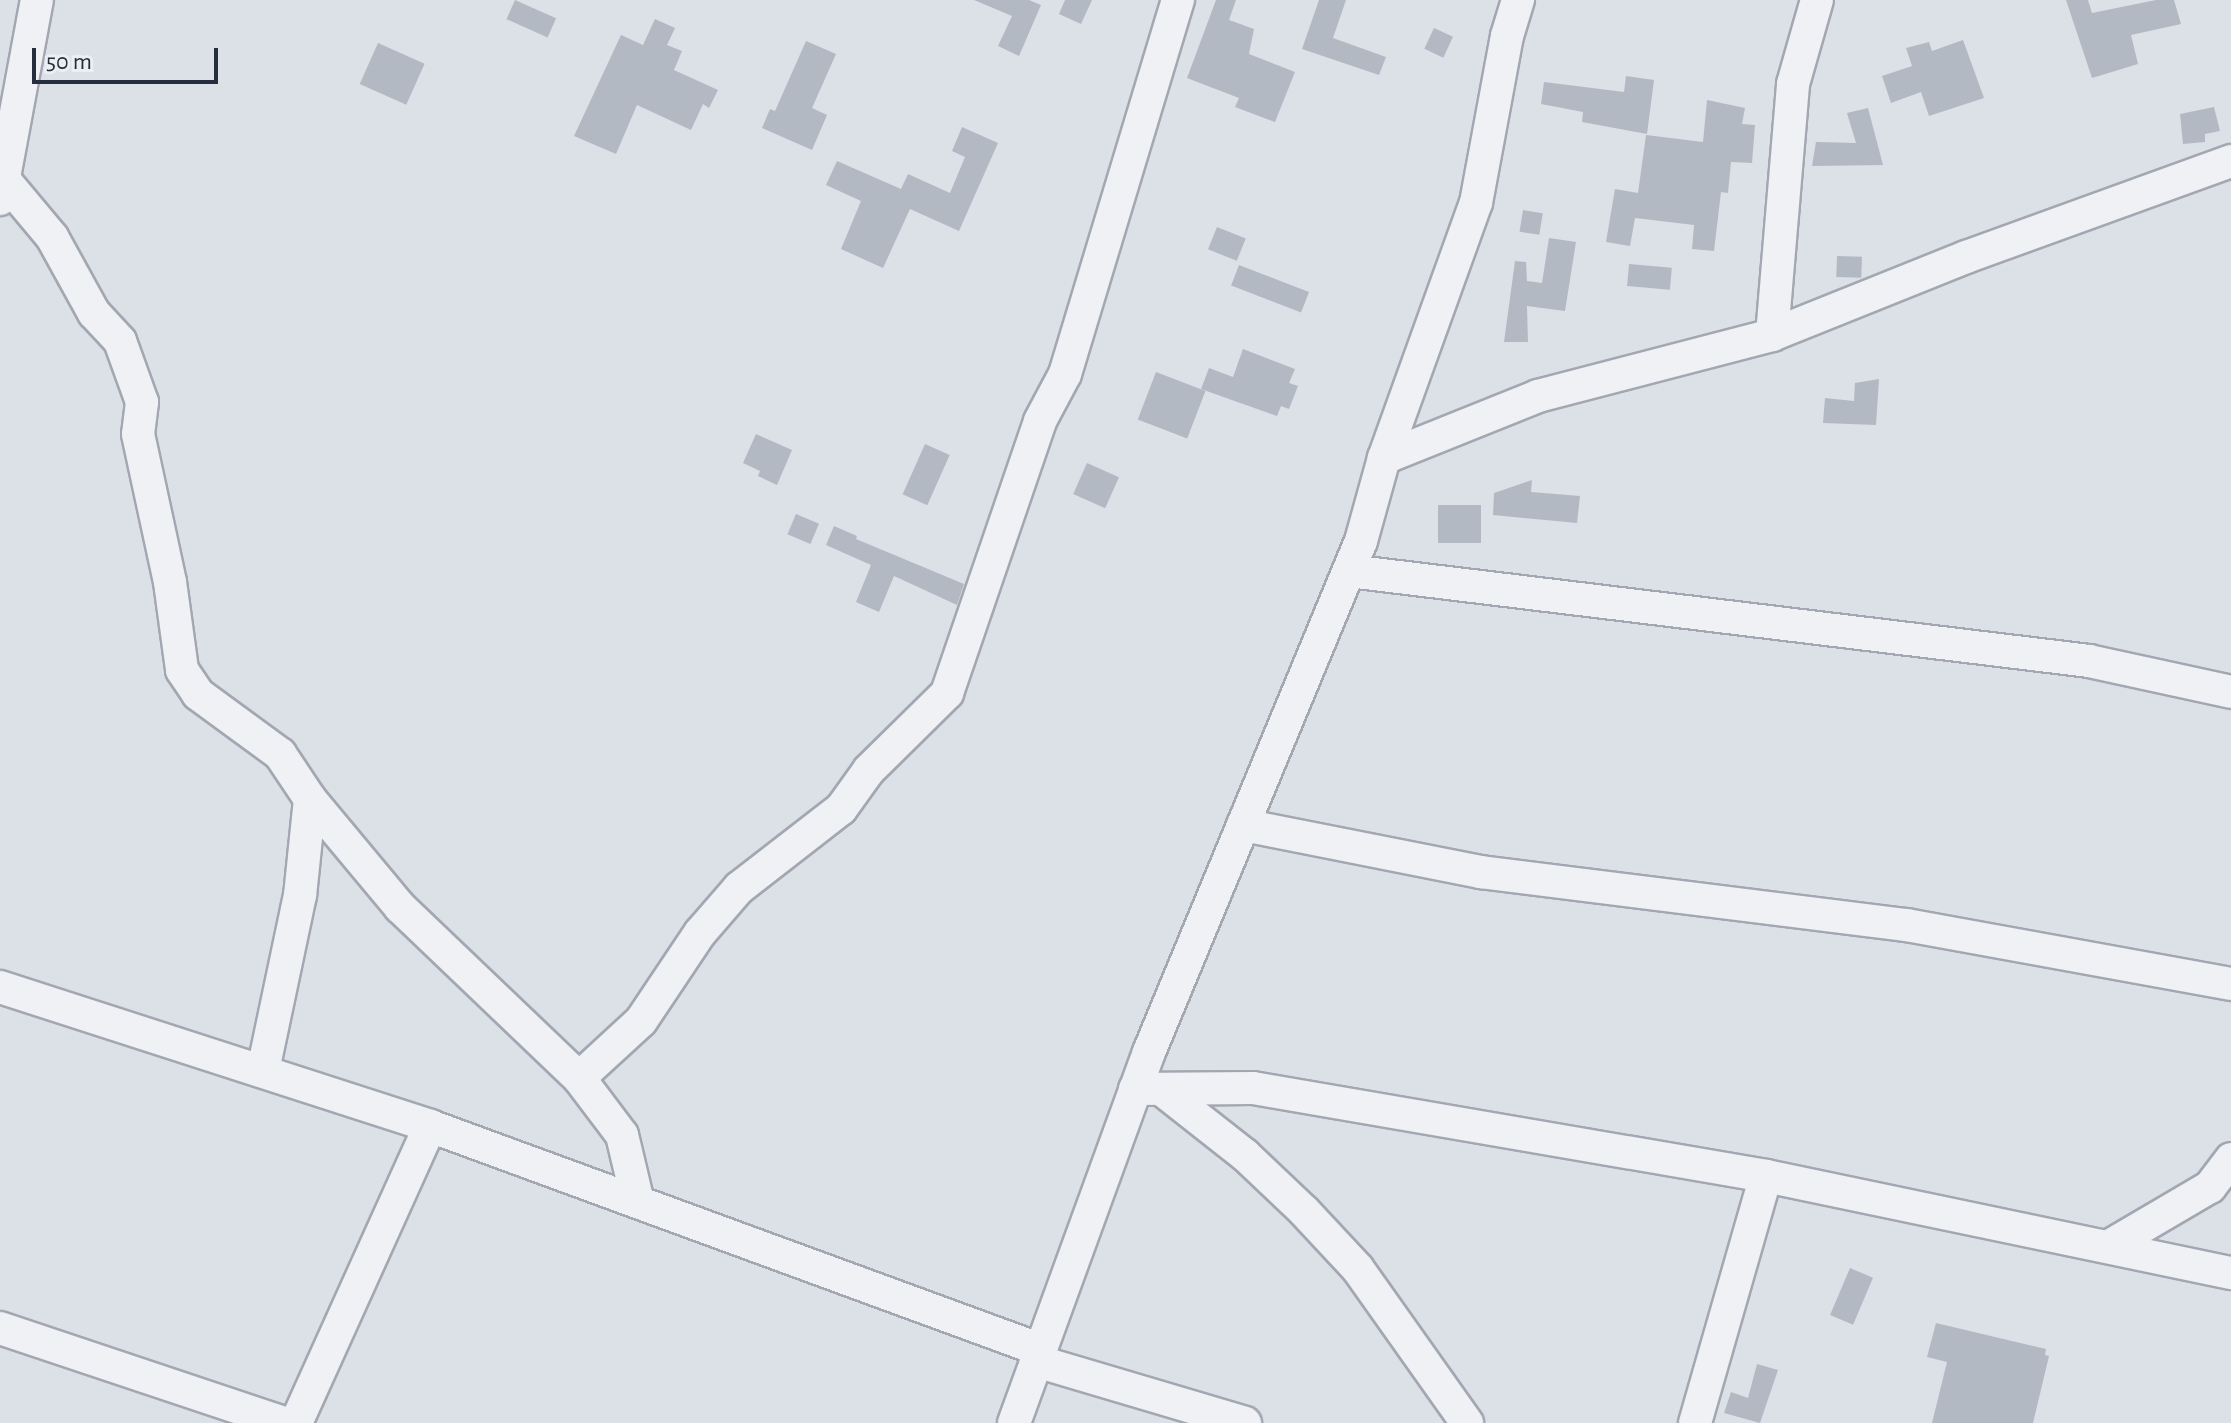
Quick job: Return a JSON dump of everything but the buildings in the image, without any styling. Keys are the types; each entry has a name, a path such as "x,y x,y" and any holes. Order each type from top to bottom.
{"street":[{"path":"37,0 3,191 52,237 94,313 120,341 142,402 138,434 170,582 182,670 198,694 280,754 310,799 400,907 579,1078 622,1135 638,1202"},
{"path":"579,1078 641,1021 700,933 739,888 841,809 869,770 947,693 1012,511 1040,421 1065,374 1178,0"},
{"path":"1014,1423 1148,1089 1243,825 1349,571 1384,458 1476,203 1507,36 1518,0"},
{"path":"1772,335 1793,84 1817,0"},
{"path":"1384,458 1538,396 1772,335 1966,257 2231,161"},
{"path":"1349,571 2089,661 2231,692"},
{"path":"263,1070 300,895 310,799"},
{"path":"1243,825 1481,872 1907,925 2231,984"},
{"path":"0,987 430,1126 1039,1356 1245,1423"},
{"path":"1148,1089 1253,1088 1766,1176 2111,1245 2231,1273"},
{"path":"1148,1089 1245,1155 1347,1257 1467,1423"},
{"path":"296,1423 430,1126"},
{"path":"2111,1245 2210,1187 2231,1159"},
{"path":"1695,1423 1766,1176"},
{"path":"0,1328 284,1423"}]}
